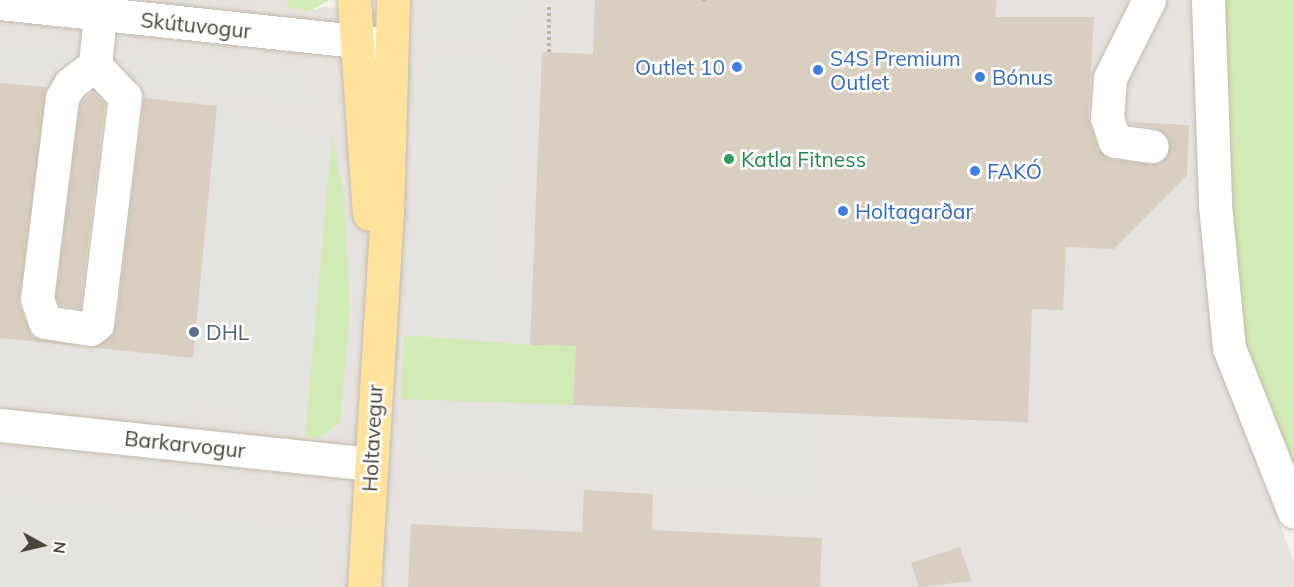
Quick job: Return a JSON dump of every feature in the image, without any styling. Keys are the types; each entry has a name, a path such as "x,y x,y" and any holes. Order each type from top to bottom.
{"main road":[{"name":"Holtavegur","path":"354,0 354,42 379,288"},
{"name":"Holtavegur","path":"364,587 393,0"}],"street":[{"path":"1149,0 1113,70 1107,118 1115,141 1152,146"},
{"path":"1208,0 1215,205 1229,348 1294,512"},
{"name":"Skútuvogur","path":"0,3 100,15 208,13 354,42 392,44"},
{"path":"95,65 125,97 98,324 90,328 45,322 37,298 62,98 70,84 95,65 100,15"},
{"name":"Barkarvogur","path":"0,425 370,464"}],"path":[{"path":"549,6 549,52"}],"shaded area":[{"path":"0,0 288,0 288,7 307,12 324,7 386,12 386,0 1197,0 1219,355 1294,563 1294,587 0,587"},
{"path":"234,0 288,0 287,7"},
{"path":"420,0 528,0 526,46 418,42"},
{"path":"0,40 76,48 71,80 0,72"},
{"path":"418,53 516,57 508,277 533,278 530,345 404,335"},
{"path":"125,54 304,73 334,111 121,86"},
{"path":"217,106 332,133 305,436 239,430 241,410 195,406 193,422 185,422 0,403 0,338 193,358"},
{"path":"414,400 821,414 819,500 435,473 424,457 411,454"},
{"path":"0,492 326,527 320,587 0,587"}],"green space":[{"path":"288,0 329,0 308,12 287,7"},
{"path":"1224,0 1294,0 1294,476 1249,365 1234,279"},
{"path":"332,133 344,196 350,310 340,422 320,438 305,436"},
{"path":"404,335 576,346 573,405 401,399"}],"building":[{"name":"Holtagarðar","path":"595,0 997,0 995,17 1094,17 1088,117 1098,148 1112,160 1159,164 1167,157 1169,138 1155,128 1128,122 1189,125 1187,175 1114,249 1066,247 1063,310 1032,309 1028,422 573,405 576,346 530,345 542,52 593,54"},
{"path":"0,83 46,87 19,304 33,337 77,346 0,338"},
{"path":"93,92 105,103 80,308 59,305 56,296 80,104"},
{"path":"144,98 217,106 193,358 89,347 108,339 116,326"},
{"path":"584,490 653,494 652,530 822,538 820,587 408,587 411,524 582,532"},
{"path":"960,547 972,581 919,587 911,563"}],"place":[{"name":"Outlet 10","path":"737,67"},
{"name":"S4S Premium Outlet","path":"818,70"},
{"name":"Bónus","path":"980,77"},
{"name":"Katla Fitness","path":"729,159"},
{"name":"FAKÓ","path":"975,171"},
{"name":"Holtagarðar","path":"843,211"},
{"name":"DHL","path":"194,332"}]}
